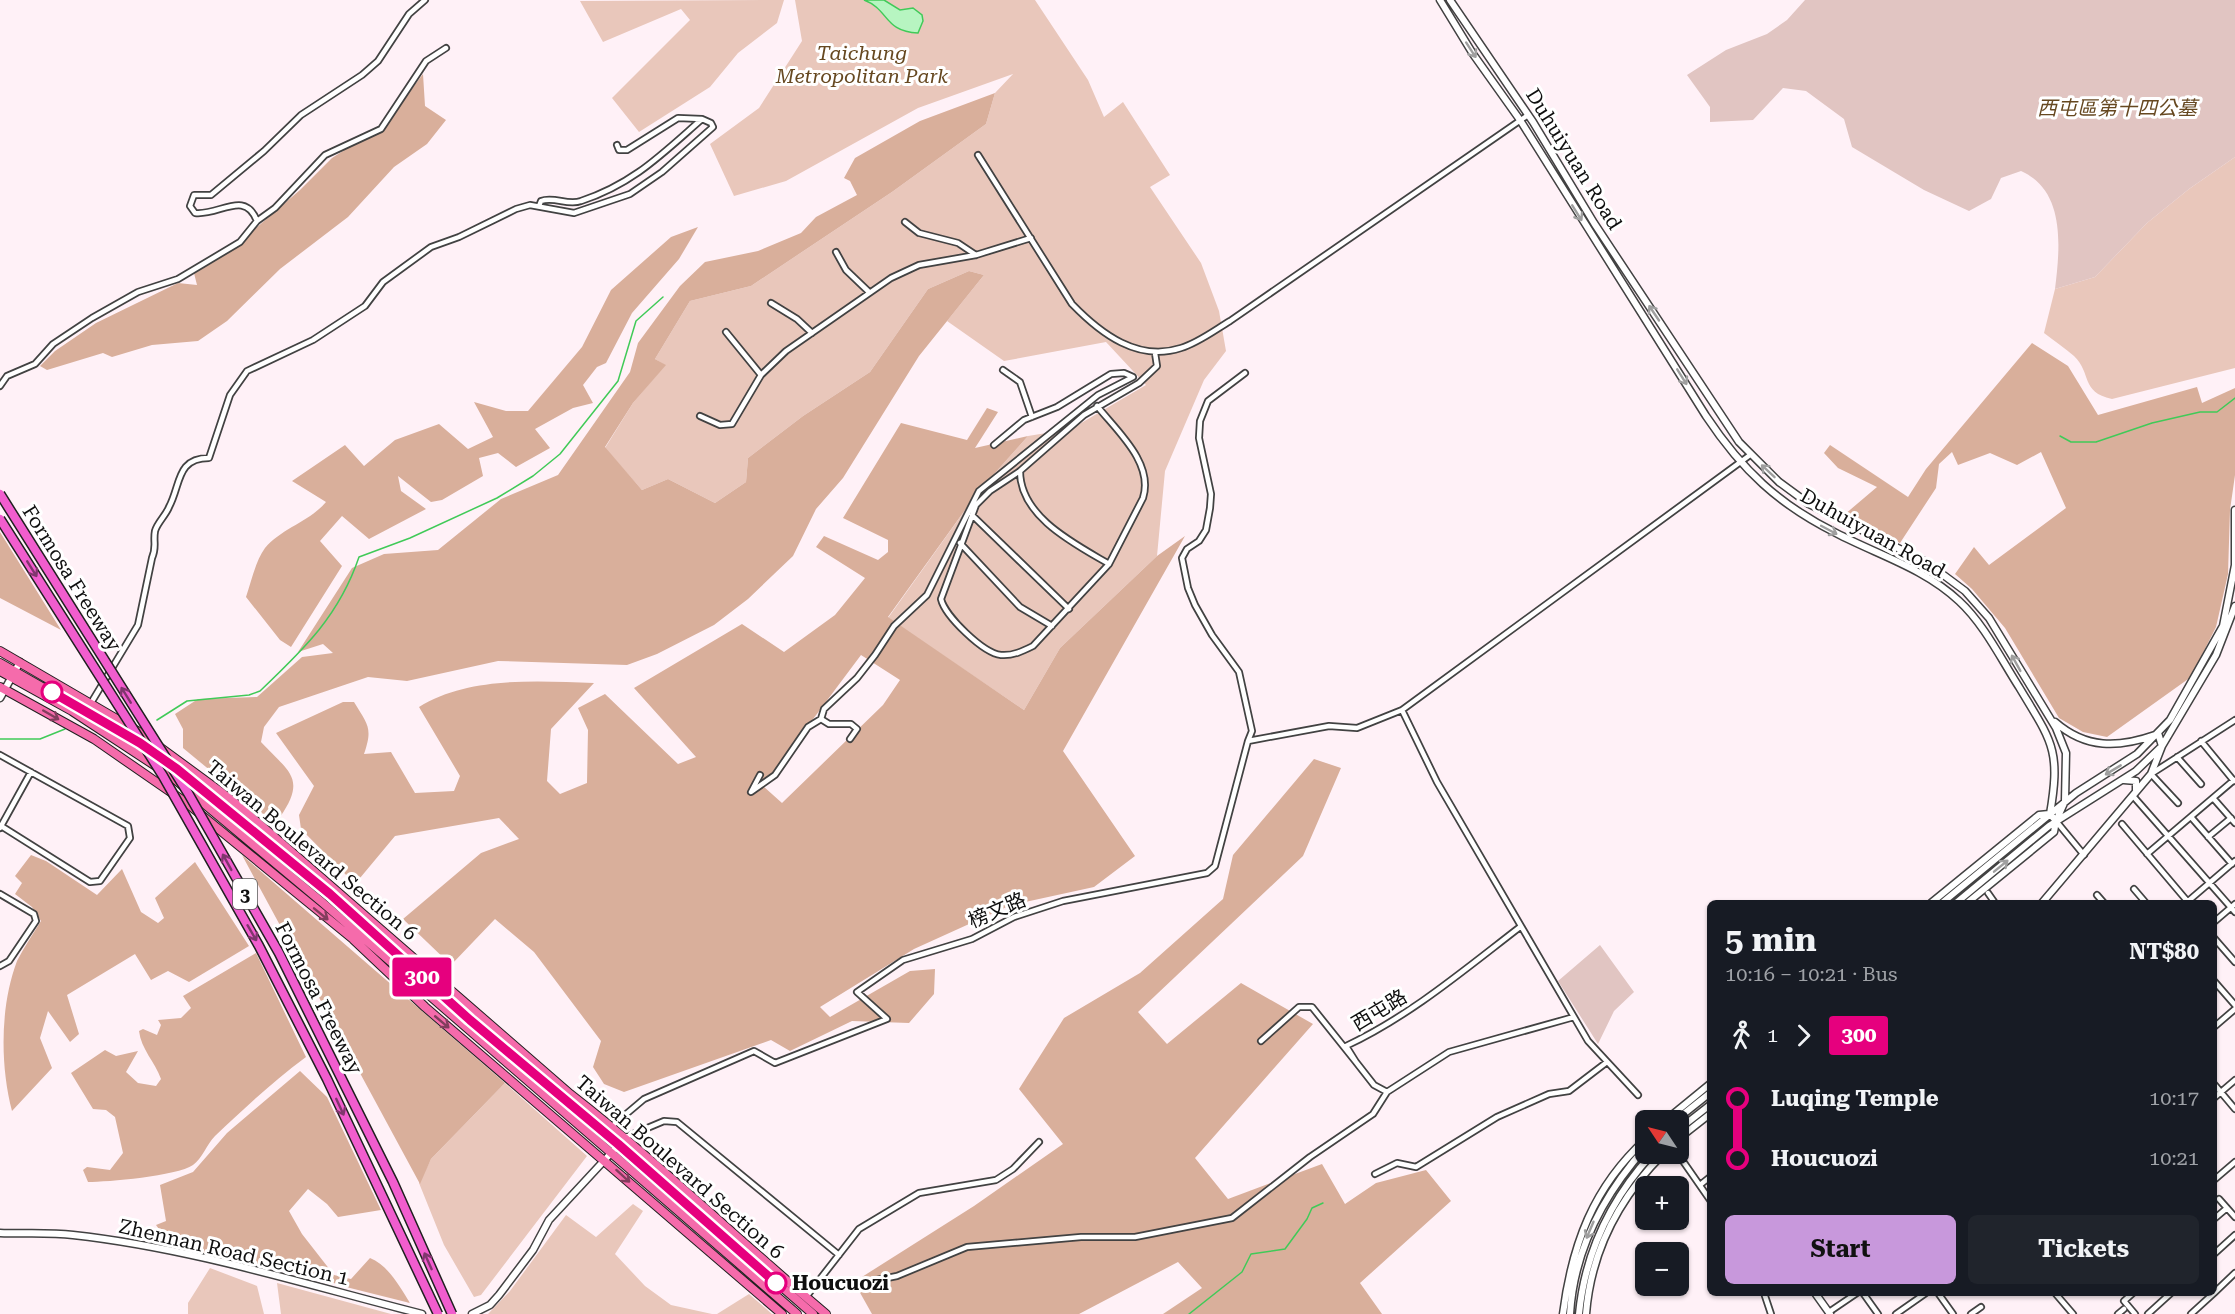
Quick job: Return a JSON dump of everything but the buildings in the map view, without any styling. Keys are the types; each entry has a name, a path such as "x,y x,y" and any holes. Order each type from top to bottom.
{"highway":[{"name":"Formosa Freeway","path":"0,494 188,793 279,953 393,1182 452,1314"},
{"name":"Formosa Freeway","path":"0,519 163,776 259,946 327,1079 438,1314"}],"main road":[{"name":"Taiwan Boulevard Section 6","path":"0,651 139,732 233,801 554,1080 626,1137 729,1232 826,1314"},
{"name":"Taiwan Boulevard Section 6","path":"1,669 140,743 177,769 330,894 470,1020 618,1144 813,1314"},
{"name":"Taiwan Boulevard Section 6","path":"13,674 171,776 797,1314"},
{"path":"2,689 94,739 188,804 353,939 425,1007 782,1314"}],"street":[{"path":"257,220 253,209 248,206 234,205 203,214 195,213 190,206 191,201 194,195 211,195 264,151 300,115 362,75 378,61 409,14 425,0"},
{"name":"Duhuiyuan Road","path":"1440,0 1473,54 1520,120 1706,416 1740,463 1766,489 1804,516 1912,568 1960,602 1989,639 2052,745 2056,776 2050,814"},
{"name":"Duhuiyuan Road","path":"1450,0 1528,115 1594,223 1739,442 1750,455 1779,482 1809,504 1926,562 1965,591 1997,629 2047,713 2066,753 2066,801 2056,822"},
{"path":"0,386 7,376 35,364 53,344 92,318 138,292 178,279 240,242 257,220 275,208 325,155 381,129 426,61 446,48"},
{"path":"978,155 1072,304 1090,323 1119,344 1155,353 1182,348 1230,321 1528,115"},
{"path":"91,703 138,625 152,558 157,549 155,531 170,506 185,466 197,458 209,458 237,382 247,371 313,340 365,306 383,282 431,246 459,237 516,208 538,206 574,213 588,210 639,189 709,134 713,127 711,123 702,119 678,118 627,150 619,150 617,145"},
{"path":"538,206 547,198 578,203 630,180 702,119"},
{"path":"905,222 919,233 958,243 975,255"},
{"path":"700,416 720,425 732,424 761,375 786,351 891,278 919,265 975,255 1031,238"},
{"path":"836,252 846,270 869,292"},
{"path":"771,303 797,319 812,333"},
{"path":"726,332 761,375"},
{"path":"1097,406 1138,458 1146,476 1143,498 1109,564 1070,609 1033,646 1012,654 1000,655 974,639 949,616 941,599 976,505 1097,406 1139,383 1157,366 1155,353"},
{"path":"1003,370 1020,382 1032,417"},
{"path":"760,775 751,792 775,775 803,733 821,719 824,709 869,663 894,626 927,595 979,491 1098,395 1133,377 1124,373 1111,374 1057,407 1024,420 994,445"},
{"path":"1245,373 1208,401 1200,421 1199,438 1211,494 1210,508 1206,530 1199,541 1186,549 1182,558 1188,588 1196,605 1212,635 1239,672 1252,731 1248,741"},
{"path":"1248,741 1329,726 1357,728 1402,710 1750,455"},
{"path":"1020,471 1020,487 1032,505 1053,528 1109,564"},
{"path":"1946,900 2066,801 2137,754 2158,734 2184,699 2223,626 2235,566 2235,512"},
{"path":"972,515 1070,609"},
{"path":"960,543 1020,607 1052,626"},
{"path":"2045,900 2151,774 2162,746 2216,655 2235,606"},
{"path":"1,669 10,657"},
{"path":"0,698 2,689 20,662"},
{"path":"1402,710 1437,782 1588,1041 1638,1095"},
{"path":"2047,713 2064,730 2095,744 2127,744 2158,734"},
{"path":"821,719 829,724 851,724 857,729 850,739"},
{"path":"2151,774 2235,720"},
{"path":"2229,723 2235,730"},
{"path":"2158,734 2162,746"},
{"name":"榜文路","path":"612,1126 644,1099 754,1051 775,1063 887,1019 857,992 903,960 972,939 1014,917 1063,901 1207,873 1215,866 1248,741"},
{"path":"2147,854 2235,781 2201,741"},
{"path":"1960,900 2056,822 2141,767 2162,746"},
{"path":"0,755 31,772 128,826 130,838 100,881 90,882 1,827 31,772"},
{"path":"2178,757 2201,784"},
{"path":"2151,774 2178,803"},
{"path":"2115,783 2131,778 2136,781 2138,785 2133,796"},
{"path":"2133,796 2234,908 2217,920"},
{"path":"2213,798 2235,823"},
{"path":"2050,814 2084,855"},
{"path":"1935,900 2039,815 2050,814"},
{"path":"2189,900 2234,863 2191,817"},
{"path":"2208,837 2231,818"},
{"path":"1972,900 2054,832 2056,822"},
{"path":"2122,824 2185,900"},
{"path":"2134,889 2143,900"},
{"path":"1988,893 1993,900"},
{"path":"0,894 34,914 36,921 9,961 0,966"},
{"path":"2097,895 2101,900"},
{"name":"西屯路","path":"1356,1062 1346,1046 1371,1035 1427,999 1520,927"},
{"path":"2217,941 2235,962"},
{"path":"2217,985 2235,1007 2217,1024"},
{"name":"西屯路","path":"1261,1041 1299,1007 1312,1007 1356,1062"},
{"path":"876,1280 897,1275 967,1247 1081,1237 1136,1237 1232,1218 1310,1157 1373,1114 1387,1092 1449,1052 1574,1017"},
{"path":"1356,1062 1374,1085 1387,1092"},
{"path":"1375,1174 1397,1163 1416,1167 1497,1117 1549,1094 1569,1091 1607,1062"},
{"path":"2217,1095 2235,1080"},
{"path":"1678,1110 1707,1086"},
{"path":"2217,1087 2235,1109"},
{"path":"1689,1110 1707,1095"},
{"path":"1689,1121 1707,1107"},
{"path":"1689,1130 1707,1116"},
{"path":"472,1314 490,1305 499,1295 533,1250 549,1220 618,1144 626,1137 664,1121 677,1122 839,1255"},
{"path":"806,1297 860,1229 919,1193 996,1180 1013,1169 1039,1142"},
{"path":"1563,1314 1577,1242 1588,1214 1612,1176 1635,1151"},
{"path":"1570,1314 1573,1286 1589,1230 1620,1178 1635,1160"},
{"path":"2217,1177 2235,1162"},
{"path":"1580,1314 1585,1275 1599,1232 1632,1175 1642,1164"},
{"path":"1586,1314 1592,1274 1609,1226 1634,1186 1654,1164"},
{"path":"1685,1164 1707,1195"},
{"path":"1701,1185 1707,1180"},
{"path":"2219,1199 2235,1217"},
{"path":"2217,1216 2227,1208"},
{"name":"Zhennan Road Section 1","path":"0,1233 70,1234 105,1239 231,1264 422,1314"},
{"path":"2217,1251 2235,1235"},
{"path":"2217,1290 2235,1273"},
{"path":"1765,1296 1771,1314"},
{"path":"1817,1296 1830,1313 1853,1296"},
{"path":"1865,1296 1878,1314"},
{"path":"1896,1314 1922,1296"},
{"path":"1940,1296 1953,1314"},
{"path":"2060,1296 2073,1314"},
{"path":"2130,1296 2124,1301 2135,1314"},
{"path":"2148,1314 2168,1296"},
{"path":"2191,1314 2211,1296"},
{"path":"1971,1314 1981,1307"},
{"path":"2118,1314 2124,1309"}],"green space":[{"name":"Taichung Metropolitan Park","path":"784,0 777,23 738,53 710,87 639,132 612,98 690,20 681,9 603,42 580,1"},
{"path":"795,0 1035,0 1088,80 1104,117 1123,102 1170,175 1150,187 1201,263 1219,311 1226,351 1204,380 1165,471 1157,556 1060,648 1024,710 888,618 978,492 1028,436 1071,429 1146,385 1106,342 1004,361 947,321 984,275 969,271 928,289 870,372 803,416 748,458 746,482 715,503 668,479 642,490 605,448 633,403 665,365 655,359 690,301 751,286 892,192 986,124 995,93 1013,74 918,108 786,181 734,196 710,144 759,108 802,41"},
{"name":"西屯區第十四公墓","path":"1805,0 2235,0 2235,157 2189,189 2147,223 2095,277 2055,289 2058,239 2053,206 2046,192 2036,180 2021,171 2001,178 1991,199 1969,211 1924,190 1852,147 1844,119 1806,91 1783,88 1753,120 1710,122 1710,107 1687,75 1726,50 1767,34 1787,20"},
{"path":"2235,157 2235,368 2112,399 2095,392 2074,356 2044,333 2055,289 2095,277 2147,223 2189,189"},
{"path":"1600,945 1634,992 1614,1011 1598,1044 1558,981"},
{"path":"505,1083 587,1156 481,1295 474,1297 444,1245 419,1183 431,1159"},
{"path":"633,1204 643,1211 615,1254 645,1286 671,1305 712,1314 488,1314 510,1291 566,1215 596,1237"},
{"path":"210,1268 257,1286 264,1314 188,1314 188,1303"},
{"path":"277,1283 391,1314 281,1314"},
{"path":"749,1294 772,1314 717,1314"}],"shaded area":[{"path":"864,0 884,0 900,10 913,8 922,15 923,21 918,33 899,29 872,4"},
{"path":"423,74 425,106 446,120 427,144 394,167 348,217 280,269 227,321 198,341 152,345 112,357 103,353 47,370 40,366 55,351 96,323 178,283 197,285 194,273 233,248 300,190 332,158 385,124"},
{"path":"995,93 986,124 892,192 751,286 690,301 655,359 666,365 633,403 605,447 642,490 668,479 715,503 746,482 748,458 803,416 870,372 928,289 969,271 984,275 919,356 843,478 816,509 793,556 748,599 714,625 657,654 627,665 498,661 407,681 368,677 279,707 264,727 261,742 291,776 292,793 280,817 292,838 183,748 183,729 175,714 198,699 257,697 302,657 333,653 323,644 298,652 352,568 384,554 438,550 501,499 558,475 630,372 638,343 680,286 705,262 758,251 801,233 816,217 857,195 850,181 844,178 855,158 920,121"},
{"path":"698,227 679,259 632,313 606,363 597,367 583,385 593,403 573,408 535,429 550,448 516,467 498,453 479,458 483,476 442,500 431,502 398,476 401,491 426,509 369,539 342,516 320,541 342,566 291,647 280,640 246,597 256,565 265,548 279,535 312,515 326,502 292,481 345,445 364,466 395,440 439,424 468,449 493,437 474,402 506,411 528,411 582,347 611,290 671,237"},
{"path":"2032,343 2068,366 2098,415 2197,387 2202,403 2235,388 2235,475 2230,510 2228,574 2216,627 2191,677 2107,737 2083,732 2059,718 2005,628 1972,589 1955,574 1974,547 1989,565 2066,508 2041,452 2017,465 1990,453 1958,465 1952,452 1939,464 1936,488 1900,543 1844,515 1877,487 1838,468 1824,453 1830,445 1908,497 1926,469"},
{"path":"987,408 998,412 975,448 1028,436 978,492 888,617 1024,710 1060,648 1157,556 1185,536 1063,751 1135,856 1094,887 1011,905 914,949 820,1007 830,1017 910,971 935,969 934,994 909,1023 852,1021 790,1051 771,1040 624,1092 604,1084 593,1067 601,1041 534,952 495,919 451,965 403,919 481,853 519,839 499,818 395,836 355,884 301,829 299,815 314,786 276,733 343,702 354,702 366,722 368,738 364,754 391,752 415,793 454,791 460,776 419,707 439,697 481,685 527,682 594,683 551,729 547,781 560,794 587,783 588,730 578,708 605,694 678,764 696,757 634,688 742,624 784,652 835,615 865,578 816,547 824,536 878,560 888,552 888,540 843,518 901,423 967,440","holes":["861,655 900,680 883,705 782,803 763,786"]},
{"path":"0,532 61,630 0,598"},
{"path":"1314,759 1341,768 1303,856 1138,1012 1167,1044 1241,983 1313,1024 1195,1158 1228,1199 1322,1164 1345,1204 1376,1183 1426,1170 1451,1201 1360,1283 1382,1314 1163,1314 1202,1288 1178,1262 1079,1314 872,1314 854,1282 974,1206 1063,1144 1019,1089 1064,1018 1140,973 1223,899 1233,855"},
{"path":"31,855 46,861 97,895 122,869 141,912 158,923 164,918 155,898 195,862 249,946 189,982 168,971 151,980 135,954 67,995 79,1034 70,1042 48,1011 40,1038 52,1068 12,1111 4,1055 7,997 17,961 41,921 32,907 15,894 22,883 15,876"},
{"path":"242,855 505,1083 431,1159 420,1184"},
{"path":"256,953 306,1057 270,1085 215,1136 193,1165 158,1175 88,1182 83,1170 87,1167 110,1170 123,1153 115,1117 106,1110 93,1109 71,1073 105,1050 116,1056 138,1051 126,1072 138,1083 156,1086 161,1079 142,1044 139,1031 143,1029 157,1035 161,1025 158,1020 181,1018 191,1008 183,996"},
{"path":"300,1071 327,1097 381,1210 338,1217 327,1204 308,1189 289,1211 302,1234 334,1275 351,1279 370,1258 388,1271 410,1303 342,1286 312,1275 171,1246 156,1225 166,1221 160,1185 193,1172 227,1133"}],"waterway":[{"path":"157,720 187,701 249,695 260,691 305,646 330,614 351,578 359,557 410,538 497,498 533,476 560,454 618,381 636,321 663,297"},
{"path":"2060,436 2071,442 2096,442 2152,423 2200,412 2217,412 2235,398"},
{"path":"0,739 40,739 65,729"},
{"path":"1189,1314 1242,1272 1251,1254 1285,1249 1307,1219 1312,1208 1323,1203"}],"bus line":[{"name":"300","path":"52,692 140,743 177,769 330,894 470,1020 618,1144 776,1283"}],"place":[{"name":"Houcuozi","path":"776,1283"}]}
